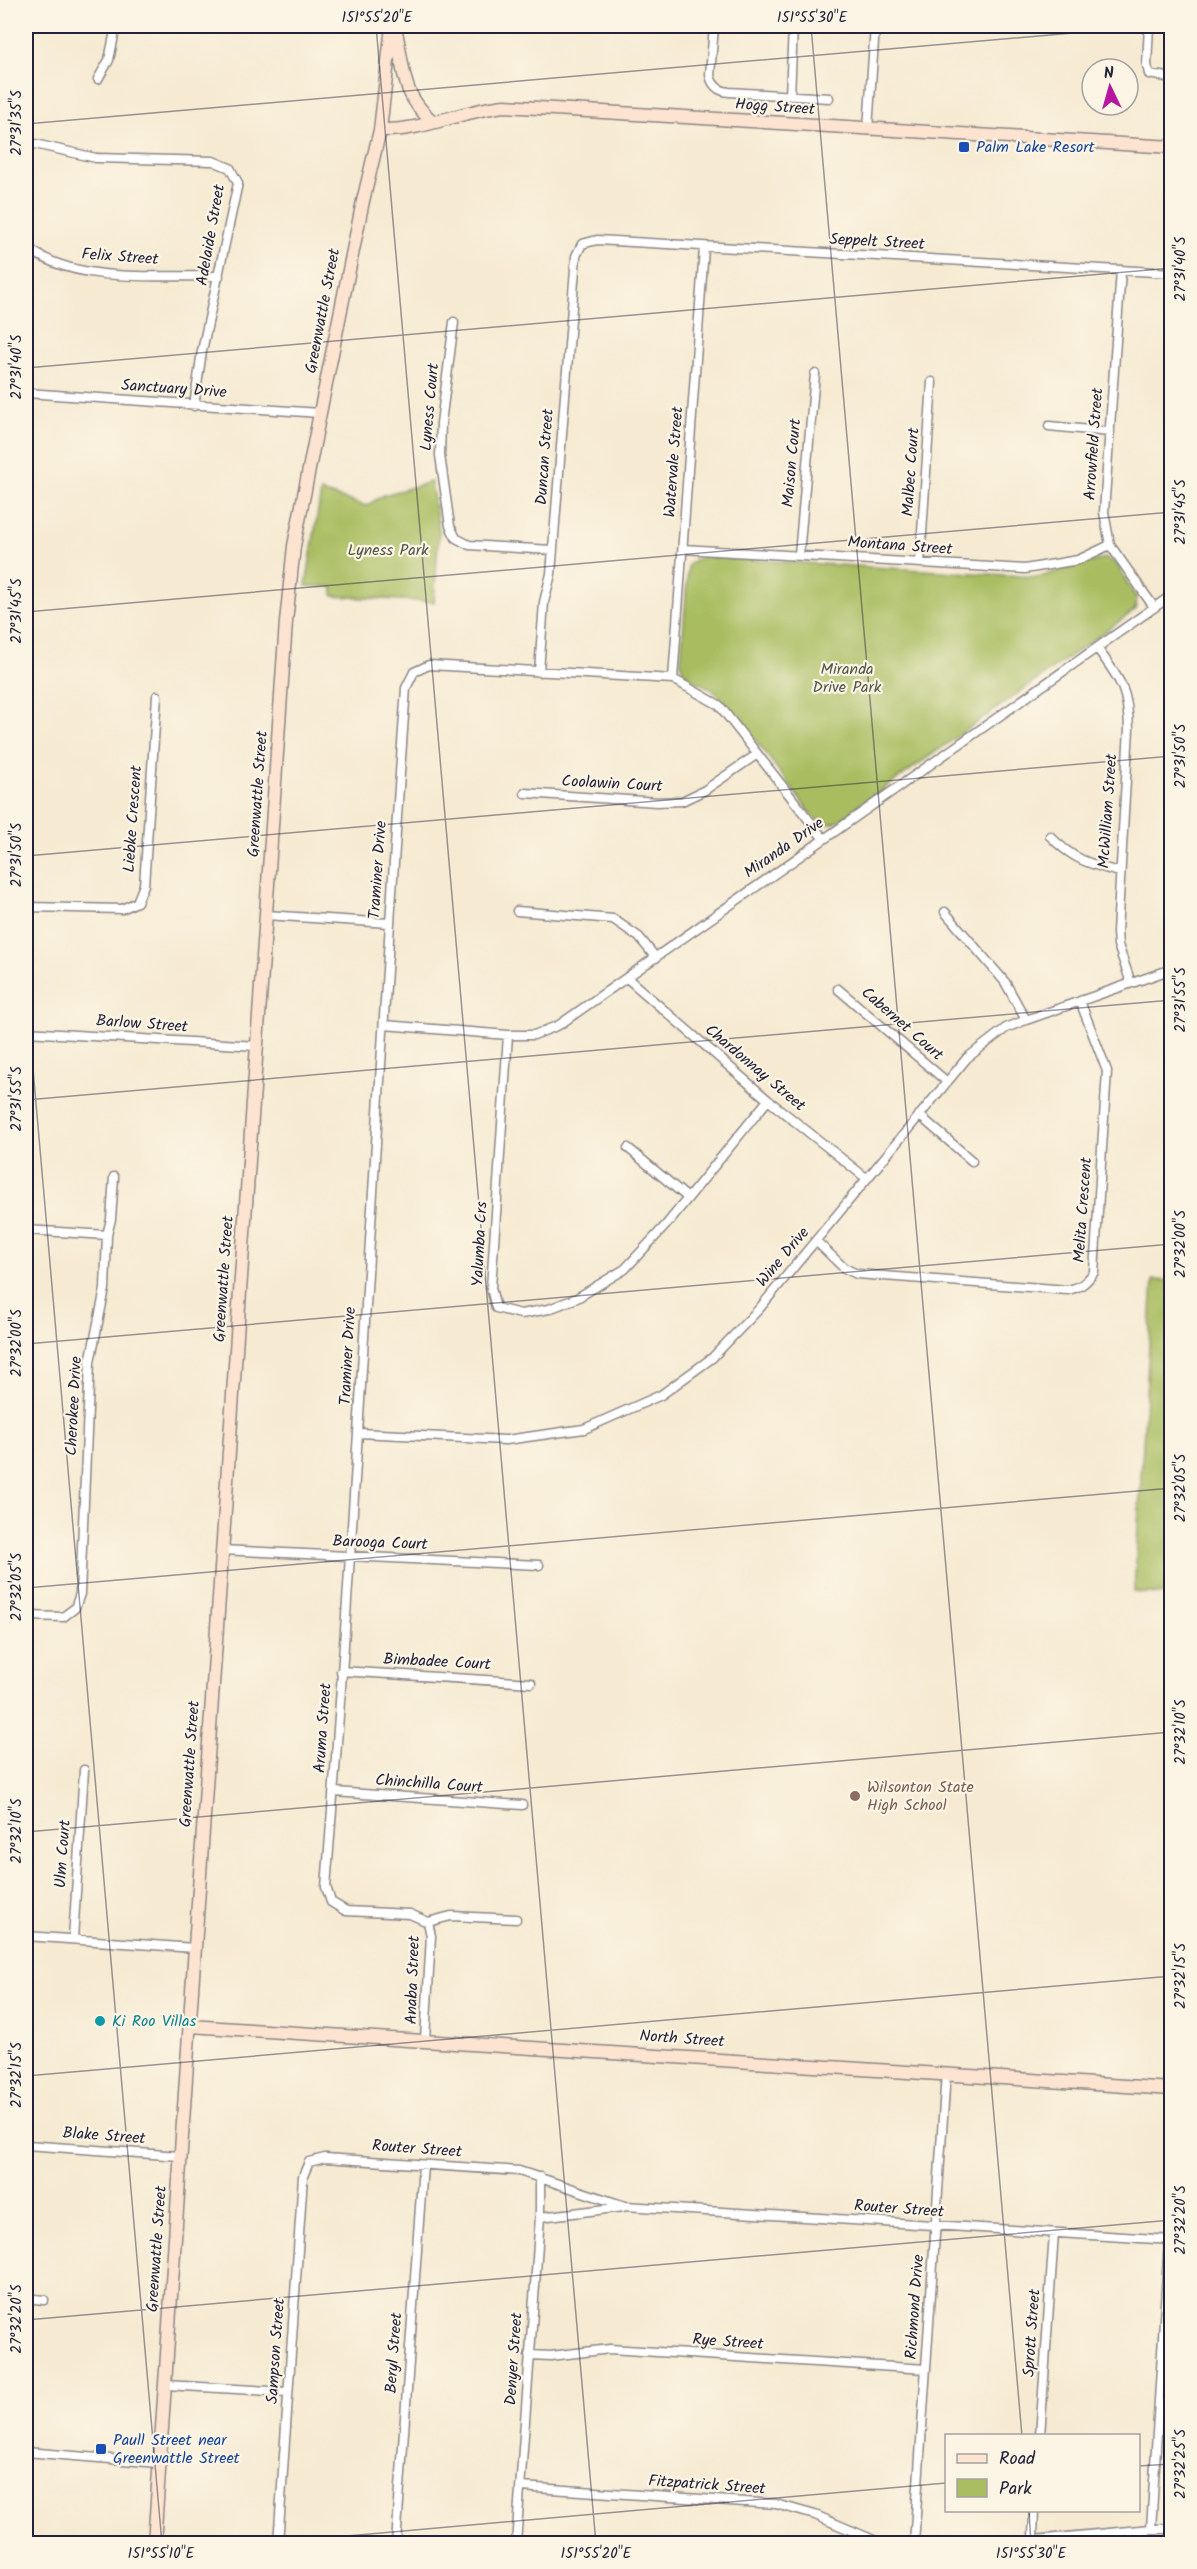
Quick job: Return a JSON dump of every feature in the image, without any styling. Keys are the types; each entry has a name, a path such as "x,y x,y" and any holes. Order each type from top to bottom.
{"main road":[{"path":"394,26 409,94 420,110 433,122"},
{"name":"Greenwattle Street","path":"154,2544 286,622 294,546 363,201 380,130 394,26"},
{"name":"Hogg Street","path":"380,130 414,128 483,108 505,106 1172,147"},
{"name":"North Street","path":"190,2026 1172,2089"}],"street":[{"path":"98,79 109,60 116,26"},
{"path":"714,26 710,75 715,87 729,92 829,98"},
{"path":"790,96 794,26"},
{"path":"868,129 875,26"},
{"path":"1149,26 1149,74 1172,78"},
{"name":"Adelaide Street","path":"26,142 96,158 213,161 230,168 238,183 202,351 194,406"},
{"name":"Seppelt Street","path":"582,244 597,240 704,248 1172,273"},
{"name":"Duncan Street","path":"539,672 544,602 551,574 576,256 582,244"},
{"name":"Felix Street","path":"26,246 54,263 79,271 219,276"},
{"name":"Watervale Street","path":"673,679 704,248"},
{"name":"Arrowfield Street","path":"1121,270 1104,512 1110,545 1154,607"},
{"name":"Lyness Court","path":"454,322 441,423 440,455 450,526 456,538 469,545 552,550"},
{"name":"Maison Court","path":"799,555 814,374"},
{"name":"Malbec Court","path":"920,563 932,382"},
{"name":"Sanctuary Drive","path":"26,393 320,413"},
{"path":"1048,426 1110,432"},
{"name":"Montana Street","path":"683,549 1025,569 1078,560 1110,545"},
{"name":"Miranda Drive","path":"384,1025 534,1035 559,1025 1172,595"},
{"name":"McWilliam Street","path":"1097,648 1122,683 1127,698 1129,729 1119,872 1118,938 1131,982"},
{"name":"Traminer Drive","path":"349,1556 406,688 414,672 429,665 673,679 719,705 823,838"},
{"name":"Liebke Crescent","path":"26,907 122,909 137,902 144,885 157,696"},
{"name":"Coolawin Court","path":"525,793 657,802 682,801 705,790 756,755"},
{"path":"1050,836 1064,851 1077,859 1119,872"},
{"path":"517,911 613,920 639,937 656,958"},
{"path":"945,912 1005,982 1026,1020"},
{"path":"266,915 389,923"},
{"name":"Wine Drive","path":"358,1433 506,1440 584,1429 662,1395 712,1358 759,1309 946,1081 984,1044 1006,1028 1026,1020 1172,969"},
{"name":"Chardonnay Street","path":"627,978 768,1100 866,1178"},
{"name":"Cabernet Court","path":"838,989 946,1081"},
{"name":"Melita Crescent","path":"816,1241 844,1268 857,1274 1068,1290 1080,1287 1087,1281 1094,1272 1107,1071 1080,1001"},
{"name":"Barlow Street","path":"26,1032 257,1047"},
{"name":"Yalumba Crs","path":"508,1035 490,1288 496,1308 521,1314 549,1309 577,1298 625,1269 644,1251 768,1100"},
{"path":"918,1115 972,1161"},
{"path":"628,1148 688,1198"},
{"name":"Cherokee Drive","path":"26,1616 63,1617 75,1608 80,1594 90,1362 105,1289 107,1234 111,1219 114,1177"},
{"path":"26,1230 107,1234"},
{"name":"Barooga Court","path":"221,1550 327,1557 349,1556 539,1565"},
{"name":"Aruma Street","path":"349,1556 326,1887 331,1902 346,1911 410,1914 428,1922"},
{"name":"Bimbadee Court","path":"341,1671 531,1683"},
{"name":"Ulm Court","path":"73,1939 84,1770"},
{"name":"Chinchilla Court","path":"334,1792 522,1805"},
{"path":"428,1922 451,1916 516,1919"},
{"name":"Anaba Street","path":"425,2040 431,1936 428,1922"},
{"path":"26,1936 194,1948"},
{"name":"Richmond Drive","path":"914,2544 946,2073"},
{"name":"Blake Street","path":"26,2145 180,2156"},
{"name":"Router Street","path":"309,2162 325,2158 519,2171 625,2206"},
{"name":"Sampson Street","path":"278,2544 303,2176 309,2162"},
{"name":"Beryl Street","path":"396,2544 423,2165"},
{"name":"Denyer Street","path":"516,2544 540,2217 540,2177"},
{"name":"Router Street","path":"540,2217 625,2206 1170,2240"},
{"name":"Sprott Street","path":"1040,2434 1054,2233"},
{"path":"1151,2529 1170,2240"},
{"path":"26,2298 44,2300"},
{"name":"Rye Street","path":"529,2355 551,2356 610,2349 926,2369"},
{"path":"165,2385 288,2392"},
{"path":"26,2452 159,2463"},
{"name":"Fitzpatrick Street","path":"521,2487 776,2504 815,2515 884,2544"},
{"path":"1033,2538 1034,2512"},
{"path":"992,2544 1033,2538 1172,2529"}],"green space":[{"name":"Lyness Park","path":"431,482 439,530 434,602 333,596 333,587 306,586 321,492 366,506 384,495"},
{"name":"Miranda Drive Park","path":"703,557 1038,577 1105,558 1116,563 1137,599 1135,610 837,822 827,824 812,815 754,738 717,694 712,689 690,679 683,670 681,663 688,566 694,560"},
{"path":"1153,1280 1171,1281 1171,1595 1134,1592"}],"place":[{"name":"Palm Lake Resort","path":"964,147"},
{"name":"Wilsonton State High School","path":"855,1796"},
{"name":"Ki Roo Villas","path":"100,2021"},
{"name":"Paull Street near Greenwattle Street","path":"101,2449"}]}
